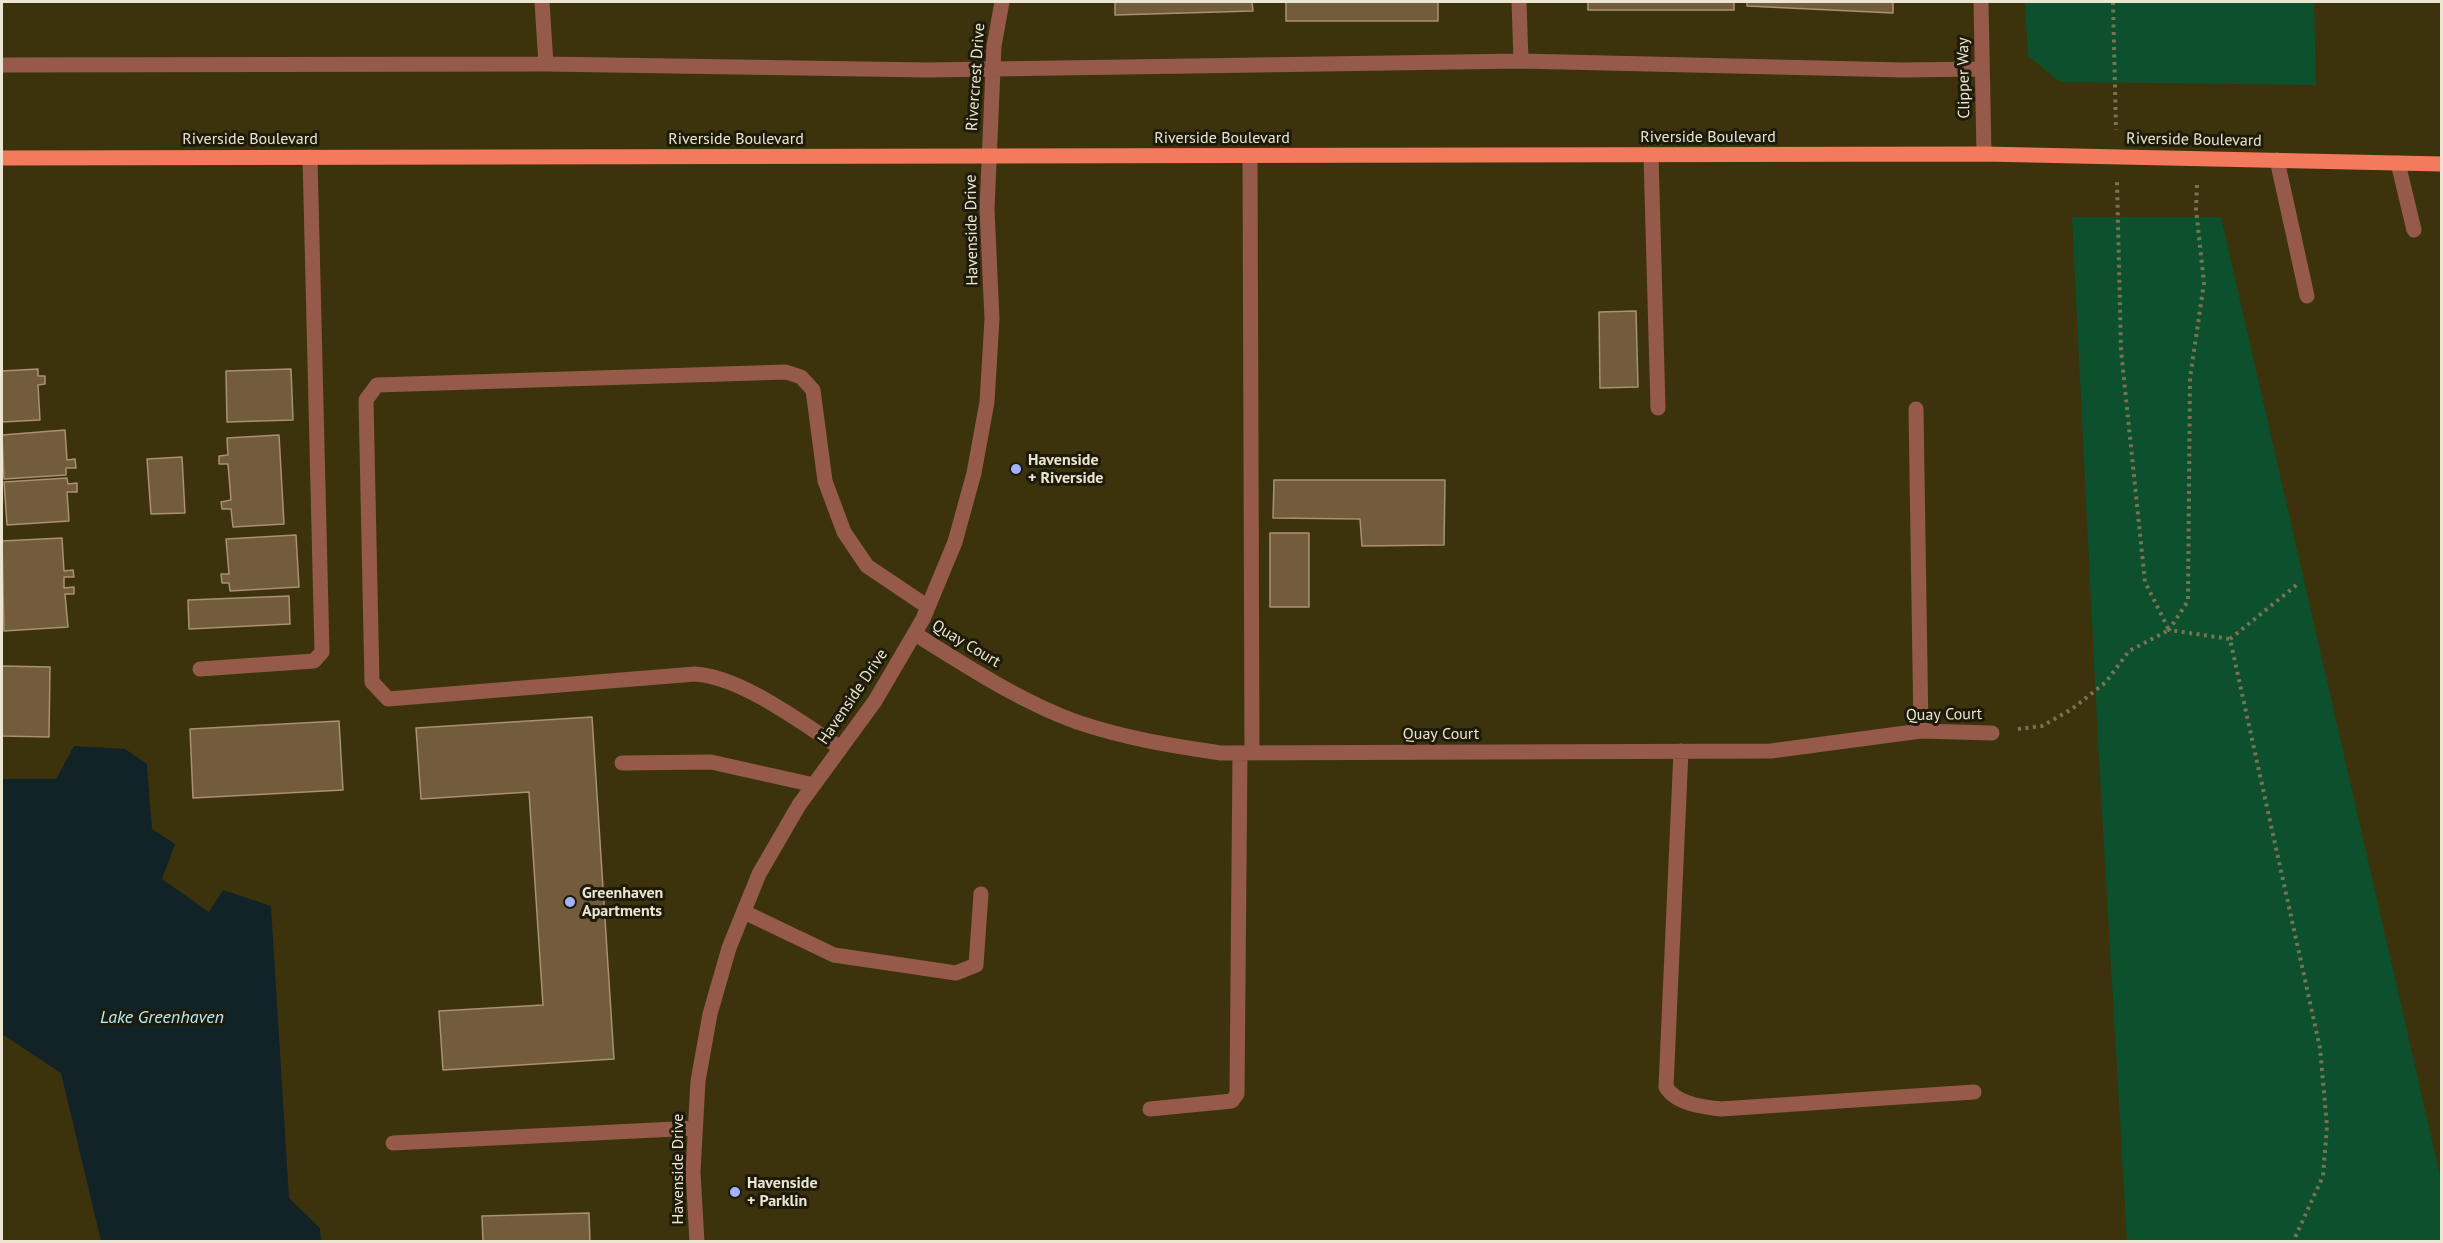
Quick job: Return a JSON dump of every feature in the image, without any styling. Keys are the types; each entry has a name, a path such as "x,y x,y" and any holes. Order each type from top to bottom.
{"main road":[{"name":"Riverside Boulevard","path":"2,158 1984,154 2442,164"}],"street":[{"path":"543,2 546,64"},
{"name":"Rivercrest Drive","path":"989,156 994,46 1002,2"},
{"path":"1519,2 1521,61"},
{"name":"Clipper Way","path":"1981,2 1984,154"},
{"path":"2,65 546,64 927,70 1521,61 1903,70 1982,69"},
{"path":"1651,155 1658,408"},
{"name":"Havenside Drive","path":"697,1242 693,1173 698,1082 710,1014 729,948 759,874 799,805 875,701 915,634 958,530 974,473 987,402 992,319 987,209 989,156"},
{"path":"1150,1109 1232,1101 1237,1094 1246,753 1250,156"},
{"path":"200,669 314,661 322,652 310,157"},
{"path":"2277,160 2307,296"},
{"path":"2398,163 2414,230"},
{"path":"841,748 746,690 712,675 695,674 388,699 372,682 366,400 377,385 786,372 801,377 813,390 825,482 844,532 867,566 928,607"},
{"path":"1916,409 1922,731"},
{"name":"Quay Court","path":"915,634 1017,695 1077,722 1148,742 1221,753 1771,751 1922,731 1992,733"},
{"path":"1682,752 1666,1087 1669,1092 1692,1104 1721,1109 1974,1092"},
{"path":"622,763 711,762 814,785"},
{"path":"744,912 834,955 956,973 976,965 981,894"},
{"path":"393,1143 695,1128"}],"path":[{"path":"2042,726 2072,709 2106,682 2129,651 2169,630 2188,601 2190,378 2204,283 2196,209"},
{"path":"2121,350 2145,582 2169,630"},
{"path":"2169,630 2230,639 2299,583"},
{"path":"2230,639 2320,1048 2327,1126 2323,1176 2293,1242"}],"green space":[{"path":"2025,2 2314,2 2316,85 2060,82 2028,56"},
{"path":"2072,217 2221,217 2441,1180 2441,1241 2127,1241 2098,743"}],"water":[{"name":"Lake Greenhaven","path":"74,746 125,749 147,764 152,829 175,844 162,879 209,912 223,890 271,906 289,1198 320,1228 321,1241 101,1241 61,1073 2,1034 2,779 56,779"}],"building":[{"path":"1115,2 1252,2 1253,11 1115,15"},
{"path":"1286,2 1438,2 1438,21 1286,21"},
{"path":"1588,2 1734,2 1734,10 1588,10"},
{"path":"1747,2 1893,2 1893,13 1747,6"},
{"path":"1636,311 1638,387 1600,388 1599,312"},
{"path":"38,369 38,376 45,376 45,384 38,385 40,420 2,422 2,371"},
{"path":"291,369 293,420 227,422 226,371"},
{"path":"65,430 67,460 75,459 76,468 66,468 66,475 4,479 2,435"},
{"path":"279,435 284,524 233,527 231,509 222,509 221,502 231,500 228,464 219,464 219,456 228,455 227,438"},
{"path":"182,457 185,513 151,514 147,459"},
{"path":"67,478 68,484 77,483 77,492 67,492 69,521 7,525 4,482"},
{"path":"1274,480 1445,480 1444,545 1362,546 1360,519 1273,518"},
{"path":"1270,533 1309,533 1309,607 1270,607"},
{"path":"296,535 299,587 230,591 229,583 222,583 221,574 229,574 226,539"},
{"path":"62,538 64,571 73,570 74,577 64,577 64,588 74,587 74,594 65,594 68,627 4,631 2,541"},
{"path":"289,596 290,624 189,629 188,600"},
{"path":"2,666 50,667 49,737 2,736"},
{"name":"Greenhaven Apartments","path":"592,717 614,1059 443,1070 439,1011 543,1005 529,792 421,799 416,728"},
{"path":"339,721 343,790 193,798 190,729"},
{"path":"589,1213 590,1242 483,1242 482,1216"}],"place":[{"name":"Havenside + Riverside","path":"1016,469"},
{"name":"Greenhaven Apartments","path":"570,902"},
{"name":"Havenside + Parklin","path":"735,1192"}]}
